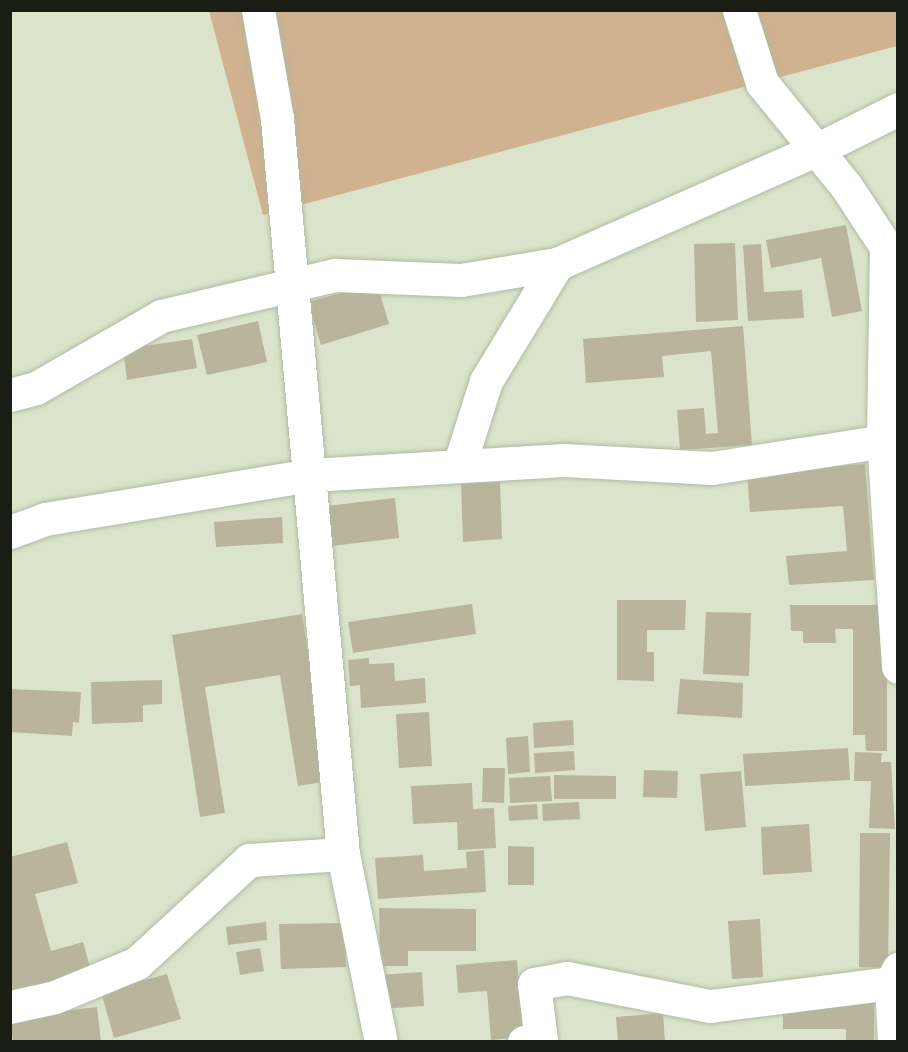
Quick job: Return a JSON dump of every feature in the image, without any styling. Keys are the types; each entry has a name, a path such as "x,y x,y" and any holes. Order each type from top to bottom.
{"street":[{"path":"258,10 277,119 343,854 381,1041"},
{"path":"740,10 762,83 846,186 886,247 897,667"},
{"path":"10,395 36,388 161,316 335,275 461,280 557,264 816,150 897,109"},
{"path":"459,466 486,381 557,264"},
{"path":"10,532 45,519 310,475 564,460 712,468 890,439"},
{"path":"10,1007 55,997 137,963 249,860 343,854"},
{"path":"524,1041 541,1040 534,984 567,978 710,1006 894,976 894,1041"}],"shaded area":[{"path":"209,11 897,11 897,46 263,215"}],"building":[{"path":"846,225 862,311 832,317 821,258 771,268 766,240"},
{"path":"735,243 738,320 696,322 694,244"},
{"path":"761,244 764,292 802,290 804,318 748,321 743,245"},
{"path":"377,283 389,324 321,345 308,302"},
{"path":"258,321 267,362 207,375 197,335"},
{"path":"743,326 752,445 680,450 677,410 704,408 706,434 718,433 711,351 662,356 664,377 586,383 583,339"},
{"path":"192,339 197,368 127,380 123,349"},
{"path":"865,464 874,580 789,585 786,556 847,551 843,506 750,512 747,472"},
{"path":"500,482 502,539 463,542 461,484"},
{"path":"395,498 399,538 331,546 327,506"},
{"path":"282,517 283,543 216,547 214,522"},
{"path":"617,600 686,600 685,630 647,630 647,652 654,652 654,681 617,680"},
{"path":"472,604 476,634 353,653 348,622"},
{"path":"790,605 887,605 887,751 866,751 865,735 853,735 853,629 835,629 836,643 803,643 803,631 791,631"},
{"path":"706,612 751,613 749,676 703,674"},
{"path":"302,614 329,781 298,786 280,675 205,687 225,813 200,817 172,635"},
{"path":"369,658 369,664 394,663 395,681 425,678 426,703 361,708 360,685 350,686 348,660"},
{"path":"680,679 743,683 742,718 677,714"},
{"path":"162,680 162,704 143,705 143,722 92,724 91,682"},
{"path":"10,689 81,692 79,723 73,722 72,736 10,732"},
{"path":"429,712 432,766 399,768 396,714"},
{"path":"573,720 574,745 534,748 533,723"},
{"path":"528,736 530,772 508,774 506,738"},
{"path":"848,748 850,780 745,786 743,754"},
{"path":"574,751 575,770 535,773 534,753"},
{"path":"855,752 882,753 881,762 891,762 895,829 869,828 871,781 854,781"},
{"path":"483,768 505,768 504,803 482,802"},
{"path":"644,770 678,771 677,798 643,797"},
{"path":"741,771 746,827 705,831 700,774"},
{"path":"554,775 616,776 616,799 554,799"},
{"path":"550,776 552,801 510,803 509,778"},
{"path":"472,783 473,809 494,808 496,848 458,850 457,822 413,824 411,786"},
{"path":"579,802 580,819 543,821 542,804"},
{"path":"537,804 538,819 509,821 508,806"},
{"path":"809,824 812,872 763,875 761,827"},
{"path":"860,833 890,833 888,968 859,967"},
{"path":"67,842 78,883 35,894 51,951 83,942 93,978 14,999 10,987 10,857"},
{"path":"508,846 534,847 534,885 508,885"},
{"path":"484,850 486,892 378,899 375,858 423,855 424,871 467,868 466,852"},
{"path":"379,908 476,909 476,951 408,951 408,966 380,966"},
{"path":"760,919 763,977 732,979 728,921"},
{"path":"266,922 267,940 228,945 226,927"},
{"path":"345,923 346,967 281,969 279,924"},
{"path":"260,948 264,971 240,975 236,952"},
{"path":"517,960 523,1037 491,1040 487,991 458,993 456,965"},
{"path":"422,972 424,1006 380,1009 378,975"},
{"path":"167,974 181,1019 114,1038 101,992"},
{"path":"783,997 874,997 874,1042 846,1042 846,1029 783,1029"},
{"path":"97,1007 101,1042 13,1042 10,1017"},
{"path":"663,1013 665,1042 618,1042 616,1017"}]}
